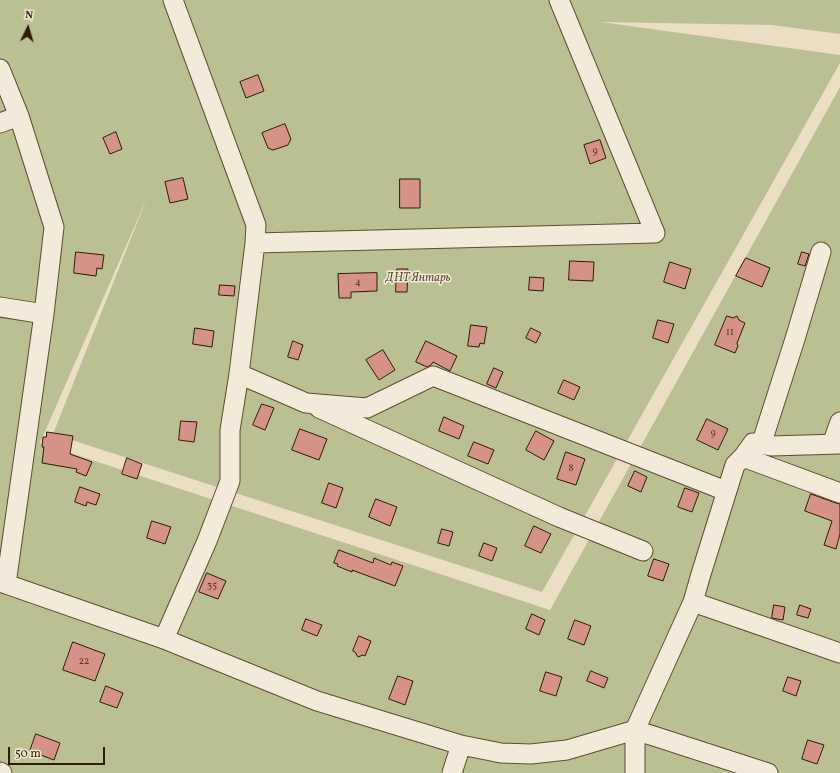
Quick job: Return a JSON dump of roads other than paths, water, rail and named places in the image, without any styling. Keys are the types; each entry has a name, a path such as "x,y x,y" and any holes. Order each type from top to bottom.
{"street":[{"path":"164,639 207,541 230,481 230,430 239,374 256,225 173,0"},
{"path":"255,243 655,233 560,0"},
{"path":"0,69 19,116 54,226 44,314 3,583 164,639 317,701 461,745 501,753 531,754 567,750 635,730 768,773"},
{"path":"0,123 19,116"},
{"path":"761,444 796,339 821,252"},
{"path":"0,307 44,314"},
{"path":"239,374 559,517 643,551"},
{"path":"306,403 367,408 433,376 726,491"},
{"path":"636,773 635,730 693,602 734,465 744,457 753,443 771,446 836,444 840,422"},
{"path":"744,457 840,493"},
{"path":"693,602 840,653"},
{"path":"452,773 461,745"}],"park label":[{"name":"ДНТ Янтарь","path":"418,279"}]}
